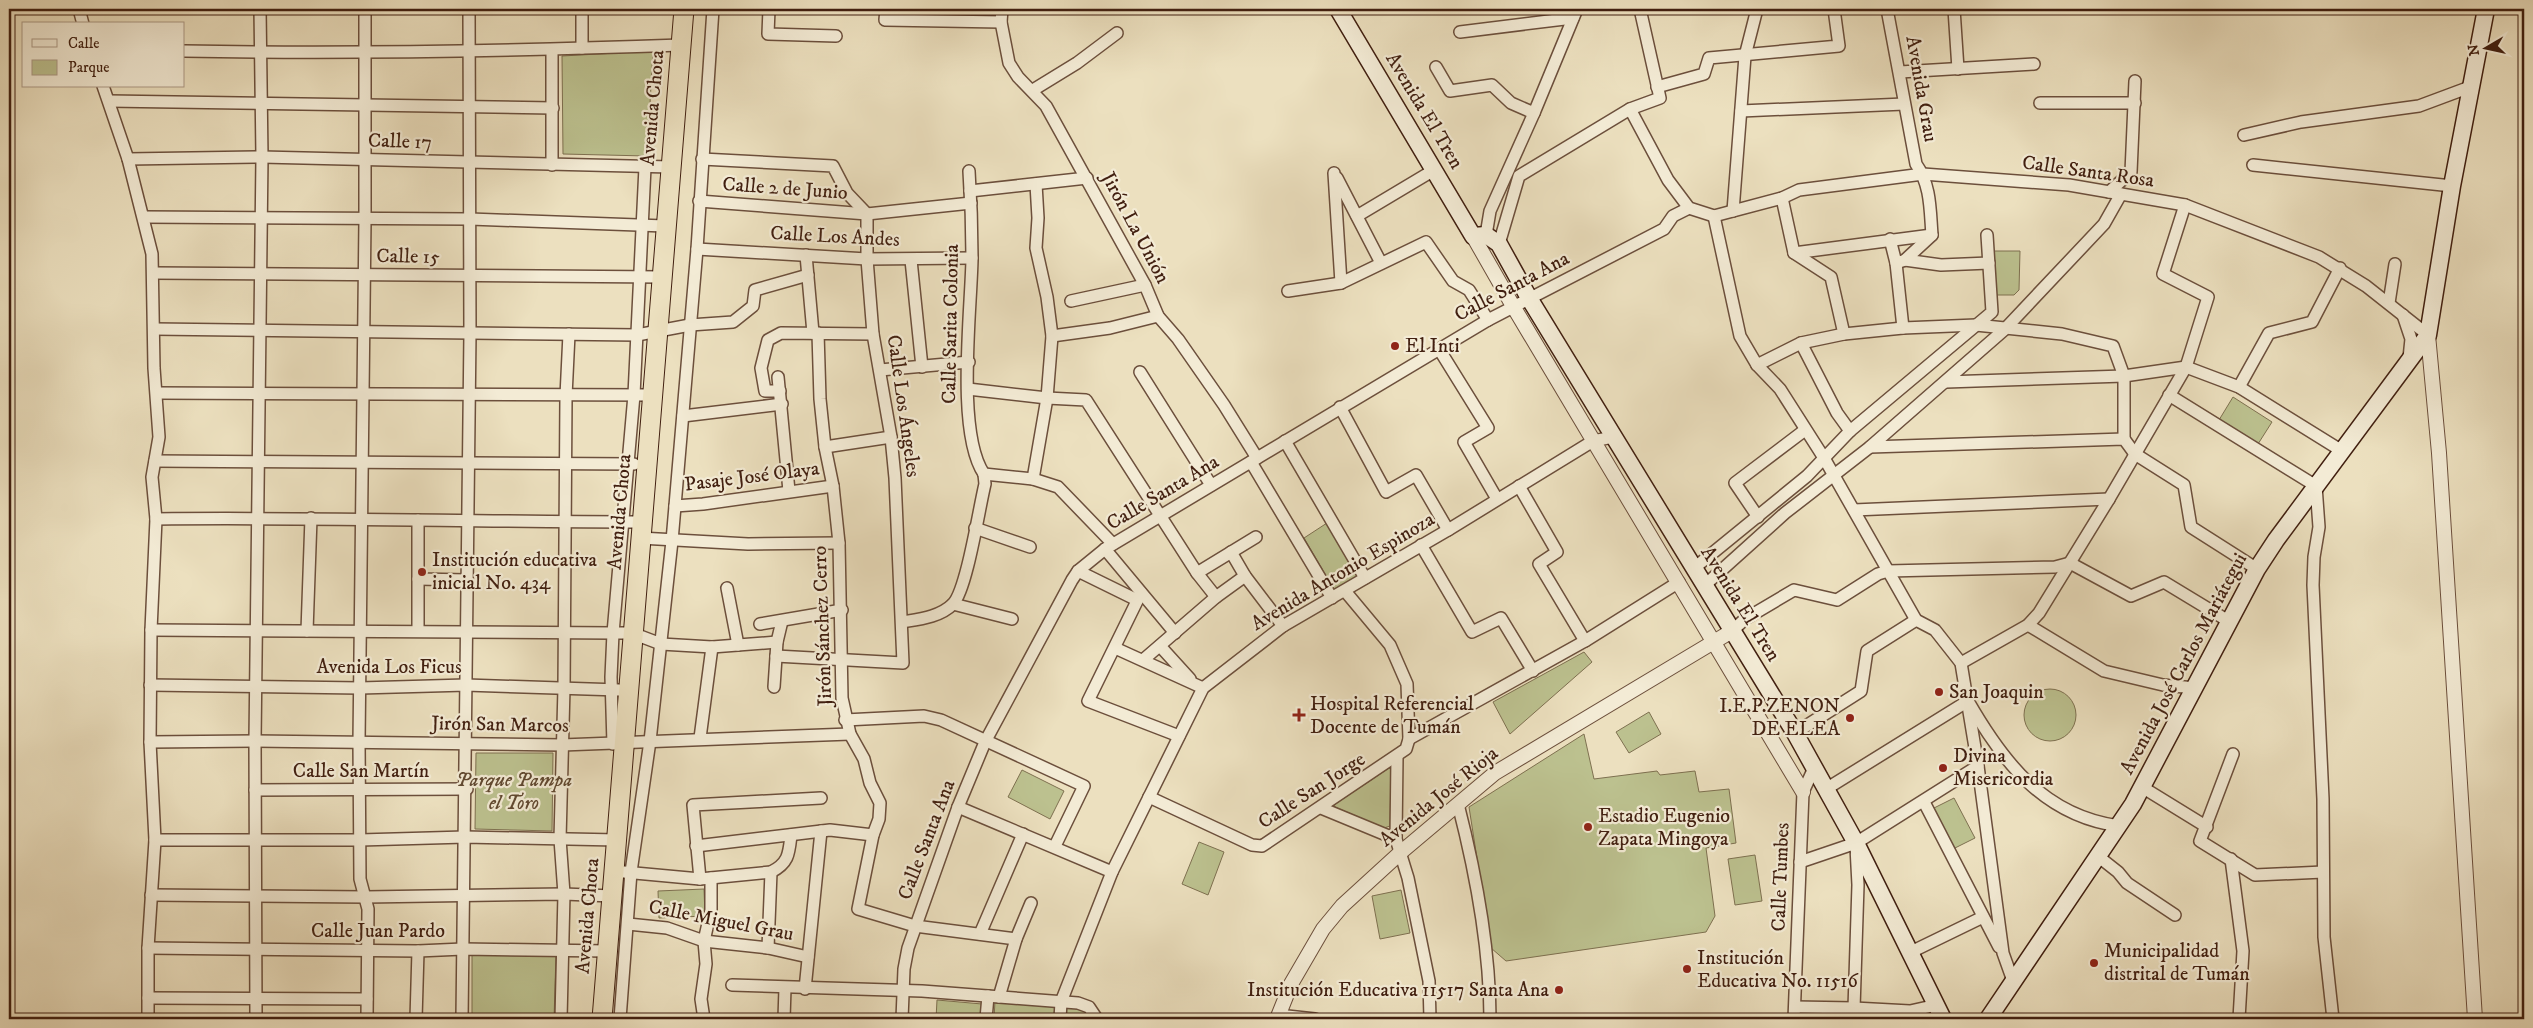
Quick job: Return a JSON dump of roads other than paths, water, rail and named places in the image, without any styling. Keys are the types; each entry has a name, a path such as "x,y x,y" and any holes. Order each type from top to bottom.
{"highway":[{"name":"Avenida Chota","path":"602,1019 612,896 623,872 617,840 620,690 623,633 641,530 637,464 642,395 657,332 684,9"}],"main road":[{"name":"Avenida El Tren","path":"1338,9 1434,170 1529,298 1794,732 1856,843 1940,1012"},
{"path":"2428,335 2452,186 2486,9"},
{"name":"Avenida José Carlos Mariátegui","path":"1988,1019 2119,826 2195,688 2257,569 2428,335"}],"street":[{"path":"80,9 83,22"},
{"path":"256,1019 255,741 261,393 259,274 262,157 260,9"},
{"path":"365,9 365,275 359,742 361,790 360,879 366,897 367,1019"},
{"path":"462,1019 463,896 467,790 466,580 470,333 469,9"},
{"path":"582,9 582,48"},
{"path":"620,1019 628,924 623,872 650,741 672,540 697,249 713,9"},
{"path":"769,9 768,34 836,36"},
{"path":"886,9 885,20 1002,22"},
{"name":"Jirón La Unión","path":"1002,9 1002,22 1009,63 1018,77 1033,90 1046,106 1145,285 1158,316 1178,339 1224,405 1332,598"},
{"path":"1486,239 1519,176 1630,109 1660,98 1640,9"},
{"path":"1733,211 1745,56 1756,9"},
{"path":"1657,87 1704,74 1709,58 1839,46 1834,9"},
{"name":"Avenida Grau","path":"1888,9 1916,164 1923,174 1928,193 1932,235"},
{"path":"1954,9 1958,69"},
{"path":"1460,32 1575,13"},
{"path":"1486,239 1490,211 1534,113 1575,13"},
{"path":"1033,90 1077,63 1117,33"},
{"path":"185,51 470,52 681,44"},
{"path":"552,50 552,165"},
{"path":"1900,72 2034,64"},
{"path":"1436,67 1450,90 1492,85 1511,103 1534,113"},
{"path":"1705,585 1785,512 1870,447 2004,330 2104,224 2115,193 2131,172 2135,80"},
{"path":"2244,136 2301,122 2419,106 2470,87"},
{"path":"105,88 128,159 144,217 152,254 153,273 154,368 159,437 152,477 156,518 150,630 150,742 155,840 148,948 148,1019"},
{"path":"109,100 553,108"},
{"path":"2040,103 2135,103"},
{"path":"1741,110 1904,104"},
{"path":"1630,109 1668,180 1689,208 1714,216 1740,336 1757,364 1780,389 1824,458 1916,620 1935,630 1961,663 1978,766 2002,953"},
{"name":"Calle 17","path":"128,159 262,157 671,167"},
{"path":"702,159 833,166 847,193 867,214"},
{"path":"2253,165 2452,186"},
{"path":"157,393 469,396 642,395 637,335 645,167"},
{"path":"1357,216 1434,170"},
{"name":"Calle Sarita Colonia","path":"969,171 972,258 968,389 969,433 978,464 984,474"},
{"path":"1341,283 1334,173 1381,263"},
{"name":"Calle Santa Rosa","path":"1714,216 1782,198 1799,190 1923,174 2069,185 2185,205 2318,256 2340,268 2389,303 2428,335"},
{"path":"970,190 1087,178"},
{"path":"1033,479 1047,398 1052,336 1047,297 1036,248 1038,218 1036,184"},
{"path":"1782,198 1794,253 1831,277 1844,334"},
{"name":"Calle 2 de Junio","path":"699,201 867,214 971,202"},
{"path":"1961,663 2028,625 2039,612 2109,499 2186,366 2208,297 2163,274 2185,205"},
{"name":"Calle Santa Ana","path":"902,1019 904,969 915,926 958,807 985,742 1078,571 1109,547 1340,407 1513,306 1664,229 1673,216 1689,208"},
{"name":"Calle Los Ángeles","path":"842,661 903,664 891,437 873,334 867,259 867,214"},
{"path":"144,217 470,220 665,226"},
{"path":"1794,253 1932,235"},
{"path":"1901,262 1932,235"},
{"path":"1693,569 1807,476 1850,432 1992,312 1988,236"},
{"name":"Avenida El Tren","path":"1486,239 1513,306 1803,792"},
{"path":"1890,240 1901,262 1903,328"},
{"path":"1288,291 1341,283 1426,242 1453,281 1469,290 1488,320"},
{"name":"Calle Los Andes","path":"697,249 867,259 972,258"},
{"name":"Jirón Sánchez Cerro","path":"806,255 825,447 833,486 839,543 842,610 842,698 845,720 850,734 864,759 870,783 880,803 880,819 873,835 858,909 915,926"},
{"path":"911,260 922,367"},
{"path":"1901,262 1941,265 1989,263"},
{"path":"2389,303 2395,264"},
{"path":"2239,388 2269,334 2312,322 2340,268"},
{"name":"Calle 15","path":"153,273 662,277"},
{"path":"154,329 637,335 690,326 733,322 753,306 754,290 808,275"},
{"path":"1071,301 1145,285"},
{"path":"2403,314 2411,339 2407,365"},
{"path":"1052,336 1110,328 1158,316"},
{"path":"1757,364 1801,343 1844,334 1903,328 1976,325 2004,330 2062,334 2113,346 2124,376 2124,439 2135,454 2184,485 2191,527 2257,569"},
{"path":"780,391 765,391 761,368 768,340 781,333 873,334"},
{"path":"561,1019 564,894 560,839 565,632 566,396 569,334"},
{"path":"2428,335 2439,453 2475,1019"},
{"path":"1801,343 1837,412 1850,432"},
{"path":"1439,349 1488,428 1464,442 1497,499"},
{"path":"880,370 969,362"},
{"path":"1946,382 2124,376 2186,366 2239,388 2342,452"},
{"path":"1140,372 1211,486"},
{"path":"778,377 789,491"},
{"path":"968,389 1047,398 1086,400 1196,572 1216,597"},
{"path":"2169,395 2316,486 2319,528 2314,557 2313,585 2323,800 2324,937 2333,1019"},
{"path":"683,416 782,404"},
{"path":"1340,407 1386,492 1416,475 1448,530"},
{"path":"1758,517 1735,483 1805,430"},
{"path":"825,447 891,437"},
{"name":"Avenida Antonio Espinoza","path":"1060,1019 1061,1002 1112,872 1179,736 1198,685 1283,626 1448,530 1593,441 1613,437"},
{"path":"1870,447 2124,439"},
{"path":"1285,441 1365,578"},
{"path":"155,461 260,460 362,463 637,464 622,522 623,633"},
{"path":"902,622 934,616 953,604 963,587 985,484 984,474 1033,479 1058,487 1109,547 1139,596 1175,633"},
{"name":"Pasaje José Olaya","path":"675,506 703,504 833,486"},
{"path":"1519,486 1557,552 1539,564 1585,640"},
{"path":"1854,510 2109,499"},
{"path":"156,518 361,518 622,522 672,540 748,544 839,543"},
{"path":"307,631 311,518"},
{"path":"418,520 418,631"},
{"path":"975,528 1030,547"},
{"path":"1196,572 1256,537"},
{"path":"1422,545 1472,632 1501,618 1533,671"},
{"path":"1231,552 1245,576 1283,626"},
{"path":"1732,630 1745,619 1794,590 1837,600 1878,574 1888,572 2055,567 2070,563 2131,596 2164,582 2230,622"},
{"path":"1078,571 1139,596"},
{"path":"1143,660 1216,597 1245,576"},
{"path":"418,579 466,580"},
{"name":"Calle San Jorge","path":"1149,797 1252,845 1262,846 1397,758 1408,744 1585,640 1679,582"},
{"path":"727,588 738,645"},
{"path":"1345,591 1390,645 1404,676 1407,684 1408,744"},
{"path":"1139,596 1088,701 1179,736"},
{"path":"953,604 1012,619"},
{"path":"760,624 842,610"},
{"path":"1794,732 1861,691 1867,651 1916,620"},
{"path":"774,687 777,642 782,621"},
{"path":"2028,625 2104,671 2163,685 2195,688"},
{"path":"150,630 623,633 661,644 712,647 777,642"},
{"name":"Avenida José Rioja","path":"1278,1017 1298,970 1323,929 1398,846 1458,804 1495,773 1732,630"},
{"path":"1160,646 1198,685"},
{"path":"700,738 712,647"},
{"path":"1115,648 1198,685"},
{"path":"776,656 842,661"},
{"name":"Avenida Los Ficus","path":"150,685 360,688 466,686 620,690"},
{"path":"1826,789 1968,701"},
{"path":"1968,701 1992,743 2021,776 2049,800 2068,811 2101,824 2119,826"},
{"path":"845,720 924,716 940,720 1084,786 1054,846"},
{"name":"Jirón San Marcos","path":"150,742 255,741 562,745 618,744 700,738 850,734"},
{"path":"2233,754 2207,827 2200,841 2256,875 2323,872"},
{"path":"1397,758 1398,846 1408,878 1430,981 1430,1019"},
{"path":"1800,862 1856,843 1924,802 1978,766"},
{"name":"Calle Tumbes","path":"1794,1013 1803,792 1814,768"},
{"path":"2142,786 2207,827"},
{"name":"Calle San Martín","path":"256,790 467,790"},
{"path":"704,1019 701,999 706,964 704,941 711,910 706,878 696,846 692,805 821,798"},
{"path":"1924,802 2002,953 2013,981"},
{"path":"1458,804 1471,856 1486,947 1490,1019"},
{"path":"958,807 1112,872"},
{"path":"1321,808 1398,846"},
{"path":"696,846 830,830 873,835"},
{"path":"805,989 821,832"},
{"path":"980,934 1024,834"},
{"path":"623,872 706,878 771,872 782,866 791,835"},
{"path":"155,840 360,840 465,837 617,840"},
{"path":"1854,1008 1858,885 1856,843"},
{"path":"2099,857 2118,872 2127,883 2175,916"},
{"path":"2231,859 2243,951 2239,1019"},
{"path":"768,948 771,872"},
{"path":"151,895 366,897 564,894 612,896"},
{"path":"986,1019 993,996 1030,903"},
{"path":"1911,952 1983,916"},
{"name":"Calle Miguel Grau","path":"628,924 667,928 704,941 768,948 808,957"},
{"path":"915,926 1016,939"},
{"name":"Calle Juan Pardo","path":"148,948 418,952 463,949 607,951"},
{"path":"416,1019 418,952"},
{"path":"732,985 993,996 1078,1003 1089,1007 1097,1019"},
{"path":"784,988 784,1019"},
{"path":"148,998 367,999"},
{"path":"1794,1013 1854,1008 1940,1012"},
{"path":"1278,1017 1315,1019"}],"place":[{"name":"El Inti","path":"1395,346"},
{"name":"Institución educativa inicial No. 434","path":"422,572"},
{"name":"San Joaquin","path":"1939,692"},
{"name":"Hospital Referencial Docente de Tumán","path":"1299,715"},
{"name":"I.E.P.ZENON DE ELEA","path":"1850,718"},
{"name":"Divina Misericordia","path":"1943,768"},
{"name":"Estadio Eugenio Zapata Mingoya","path":"1588,827"},
{"name":"Municipalidad distrital de Tumán","path":"2094,963"},
{"name":"Institución Educativa No. 11516","path":"1687,969"},
{"name":"Institución Educativa 11517 Santa Ana","path":"1559,990"}],"park label":[{"name":"Parque Pampa el Toro","path":"514,792"}]}
